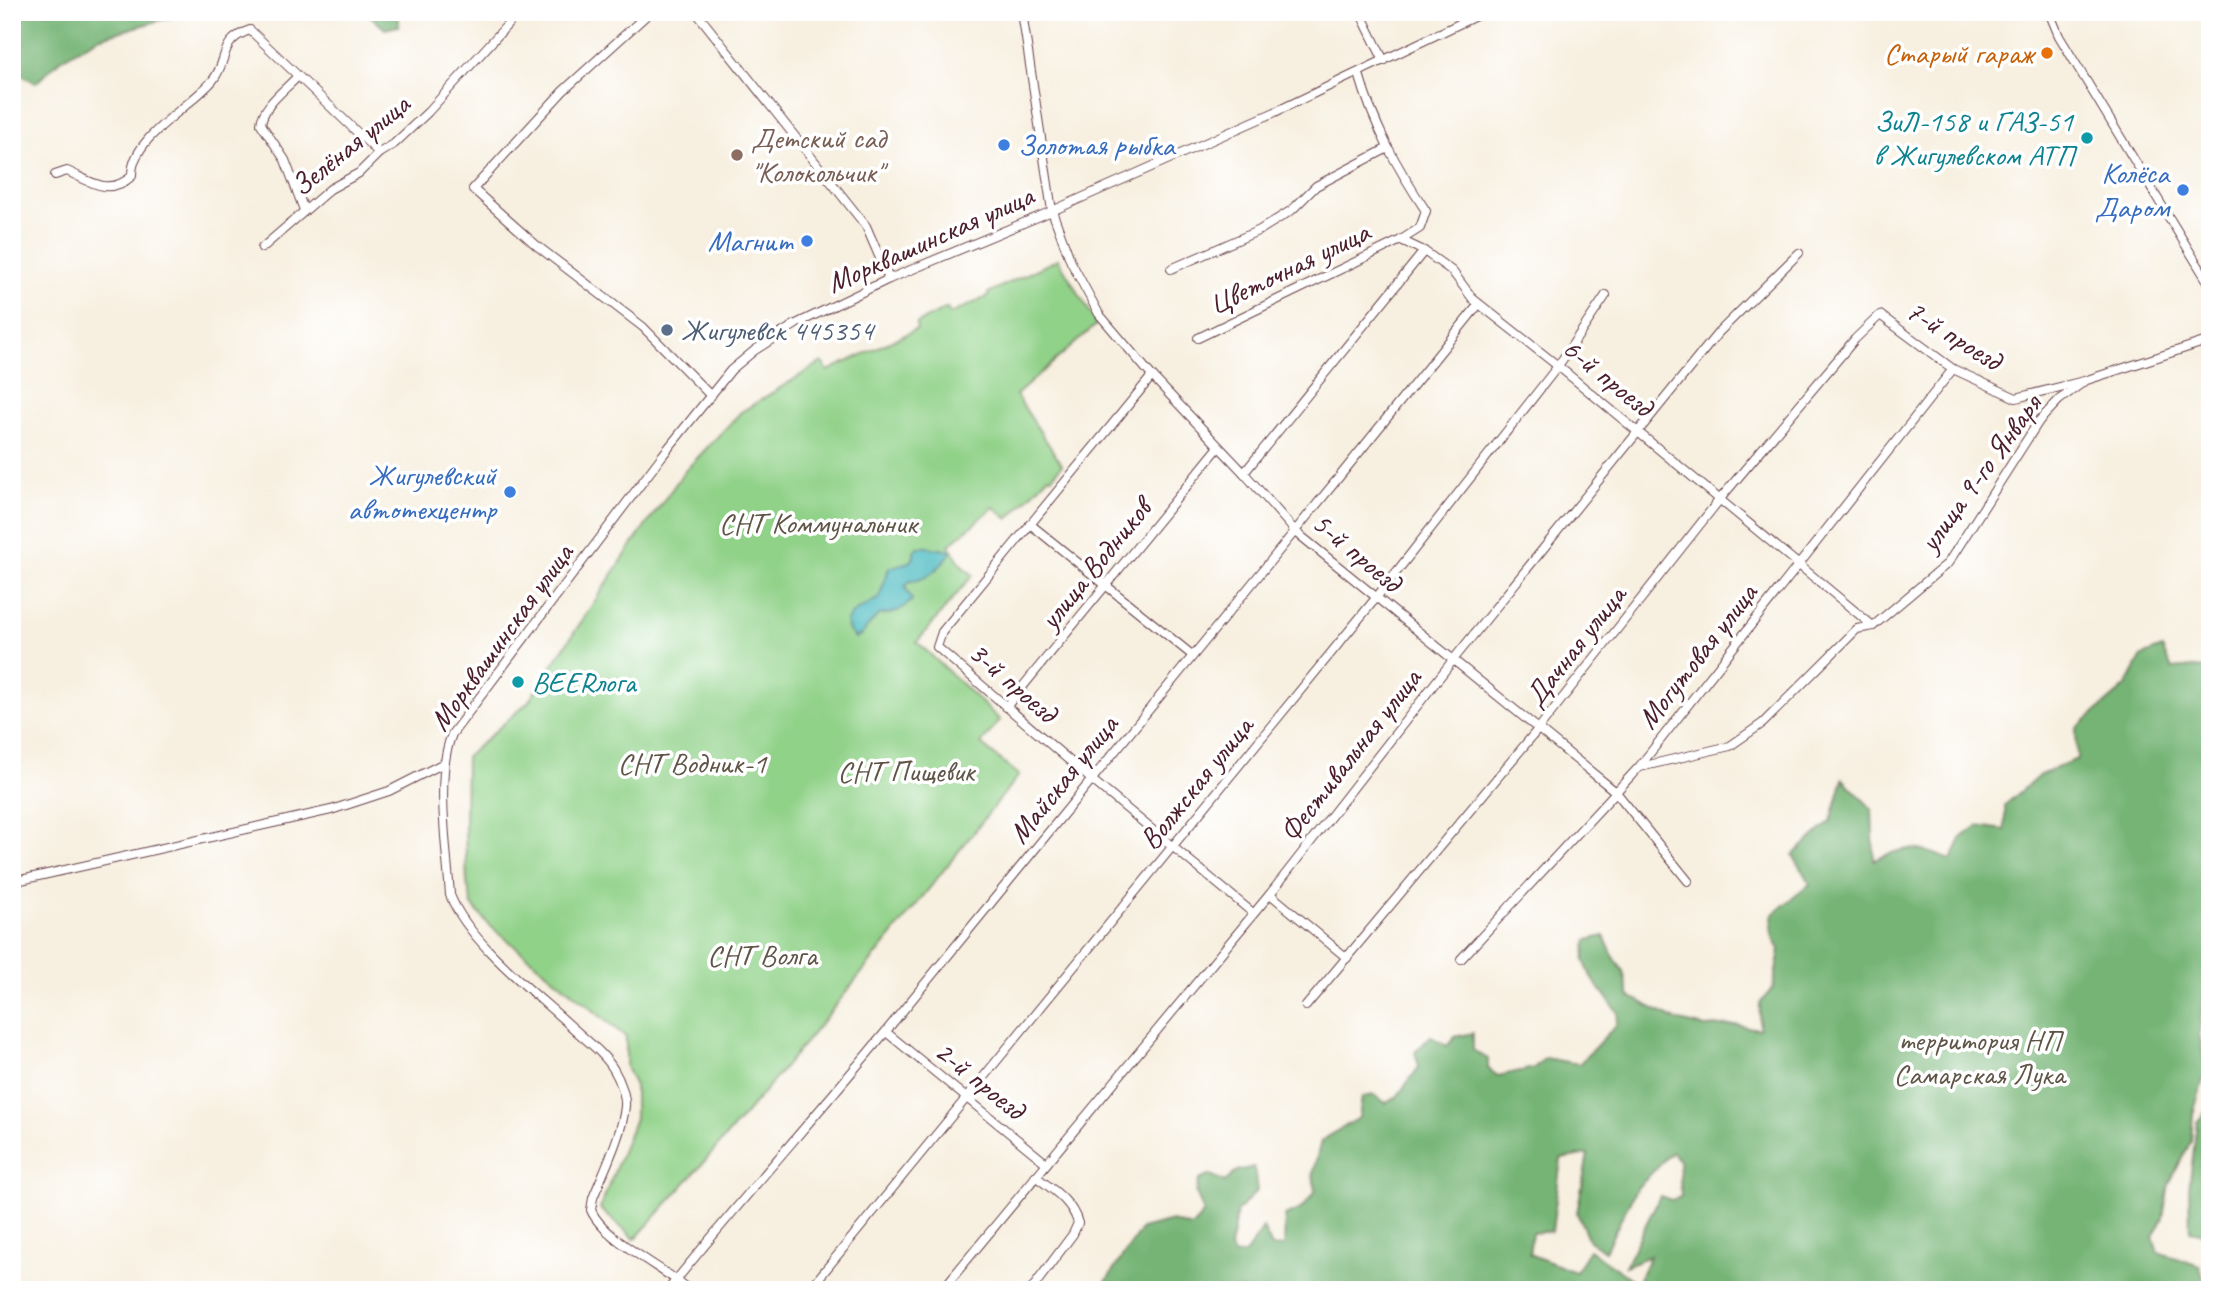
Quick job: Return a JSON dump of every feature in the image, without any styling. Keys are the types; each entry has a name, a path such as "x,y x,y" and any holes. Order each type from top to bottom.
{"street":[{"name":"Зелёная улица","path":"262,248 330,189 359,173 379,153 394,144 428,112 519,12"},
{"path":"650,12 563,91 473,188 536,245 643,327 711,396"},
{"path":"696,12 866,226 889,279"},
{"name":"5-й проезд","path":"1022,12 1052,211 1071,262 1100,314 1152,376 1296,532 1616,792 1688,881"},
{"path":"1360,12 1384,61"},
{"name":"Морквашинская улица","path":"677,1279 657,1269 594,1218 591,1210 625,1104 614,1069 596,1049 505,966 464,922 450,895 444,763 446,748 455,730 662,456 731,370 755,350 796,324 889,279 1052,211 1359,74 1484,12"},
{"path":"2049,12 2059,36 2210,285"},
{"path":"55,175 67,171 99,186 122,185 132,176 136,157 175,113 214,79 230,42 250,30 379,153"},
{"path":"1359,74 1386,149 1426,211 1420,228 1401,240"},
{"path":"297,77 268,107 261,124 285,160 304,210"},
{"path":"1171,270 1260,230 1292,210 1316,186 1386,149"},
{"name":"6-й проезд","path":"1401,240 1424,251 1452,271 1479,304 1639,432 1873,626"},
{"name":"Цветочная улица","path":"1198,338 1401,240"},
{"path":"1244,473 1424,251"},
{"name":"Фестивальная улица","path":"942,1290 1270,894 1453,660 1718,333 1799,253"},
{"name":"Волжская улица","path":"809,1290 1376,598 1558,366 1606,295"},
{"name":"Майская улица","path":"668,1290 886,1032 1192,655 1296,532 1479,304"},
{"name":"7-й проезд","path":"1880,315 1954,369 2016,398 2084,381 2210,340"},
{"name":"Дачная улица","path":"1306,1006 1539,728 1720,499 1854,339 1880,315"},
{"name":"Могутовая улица","path":"1461,959 1639,767 1954,369"},
{"path":"1152,376 1030,524 1192,655"},
{"name":"улица 9-го Января","path":"1639,767 1730,746 1763,723 1857,629 1873,626 1948,563 2039,421 2059,400 2084,381"},
{"name":"улица Водников","path":"1006,708 1218,448"},
{"name":"3-й проезд","path":"1030,524 942,632 937,647 1006,708 1253,913"},
{"name":"Морквашинская улица","path":"12,883 331,810 389,791 444,763"},
{"path":"1270,894 1347,958"},
{"name":"2-й проезд","path":"886,1032 1046,1163"},
{"path":"1031,1290 1073,1234 1078,1223 1067,1202 1035,1176"},
{"path":"677,1279 690,1290"}],"green space":[{"path":"12,12 164,12 171,17 98,38 60,60 36,83 12,69"},
{"path":"366,12 399,12 399,26 385,29"},
{"path":"1058,259 1097,324 1016,395 1062,465 1008,519 994,507 949,545 963,567 973,575 917,642 1000,720 981,744 1019,775 783,1069 635,1239 600,1209 635,1118 635,1086 626,1067 626,1037 489,925 472,905 467,883 466,757 528,702 632,545 685,471 741,412 822,362 828,371 917,329 916,324 947,308 950,314"},
{"name":"территория НП Самарская Лука","path":"2162,648 2172,669 2210,669 2210,984 2203,999 2199,1033 2206,1071 2193,1114 2191,1141 2169,1184 2163,1218 2153,1237 2158,1252 2200,1266 2206,1290 1100,1290 1141,1229 1172,1221 1191,1227 1204,1213 1196,1193 1199,1180 1211,1175 1225,1182 1237,1171 1254,1167 1257,1191 1237,1211 1230,1248 1235,1255 1245,1254 1263,1228 1272,1247 1284,1246 1285,1216 1302,1208 1315,1192 1313,1172 1321,1141 1359,1118 1362,1097 1374,1095 1386,1103 1396,1098 1419,1067 1415,1052 1431,1036 1447,1046 1455,1037 1473,1033 1473,1050 1488,1059 1488,1069 1498,1076 1534,1068 1545,1058 1579,1064 1616,1025 1618,1013 1591,977 1584,960 1587,940 1604,936 1623,971 1629,996 1676,1020 1705,1027 1736,1025 1759,1029 1760,1003 1773,988 1780,950 1772,933 1773,914 1810,884 1793,855 1831,821 1843,779 1872,809 1874,860 1912,849 1951,860 1962,837 1978,826 2005,830 2005,805 2040,775 2077,759 2076,729 2126,686 2142,656","holes":["1672,1152 1679,1161 1681,1197 1671,1200 1660,1196 1625,1266 1650,1256 1637,1283 1589,1250 1575,1272 1529,1254 1532,1233 1552,1231 1561,1159 1588,1154 1577,1213 1589,1241 1605,1251 1636,1189"]},
{"path":"2210,1107 2210,1235 2190,1231 2189,1189 2197,1122"}],"water":[{"path":"917,547 952,551 929,575 910,581 905,587 912,600 908,604 888,614 878,615 861,635 855,638 846,621 854,612 879,598 889,568 909,562"}],"place":[{"name":"Старый гараж","path":"2047,53"},
{"name":"ЗиЛ-158 и ГАЗ-51 в Жигулевском АТП","path":"2087,138"},
{"name":"Золотая рыбка","path":"1004,145"},
{"name":"Детский сад \"Колокольчик\"","path":"737,155"},
{"name":"Колёса Даром","path":"2183,190"},
{"name":"Магнит","path":"807,241"},
{"name":"Жигулевск 445354","path":"667,330"},
{"name":"Жигулевский автотехцентр","path":"510,492"},
{"name":"BEERлога","path":"518,682"}],"park label":[{"name":"СНТ Коммунальник","path":"818,523"},
{"name":"СНТ Водник-1","path":"692,763"},
{"name":"СНТ Пищевик","path":"906,771"},
{"name":"СНТ Волга","path":"762,955"}]}
